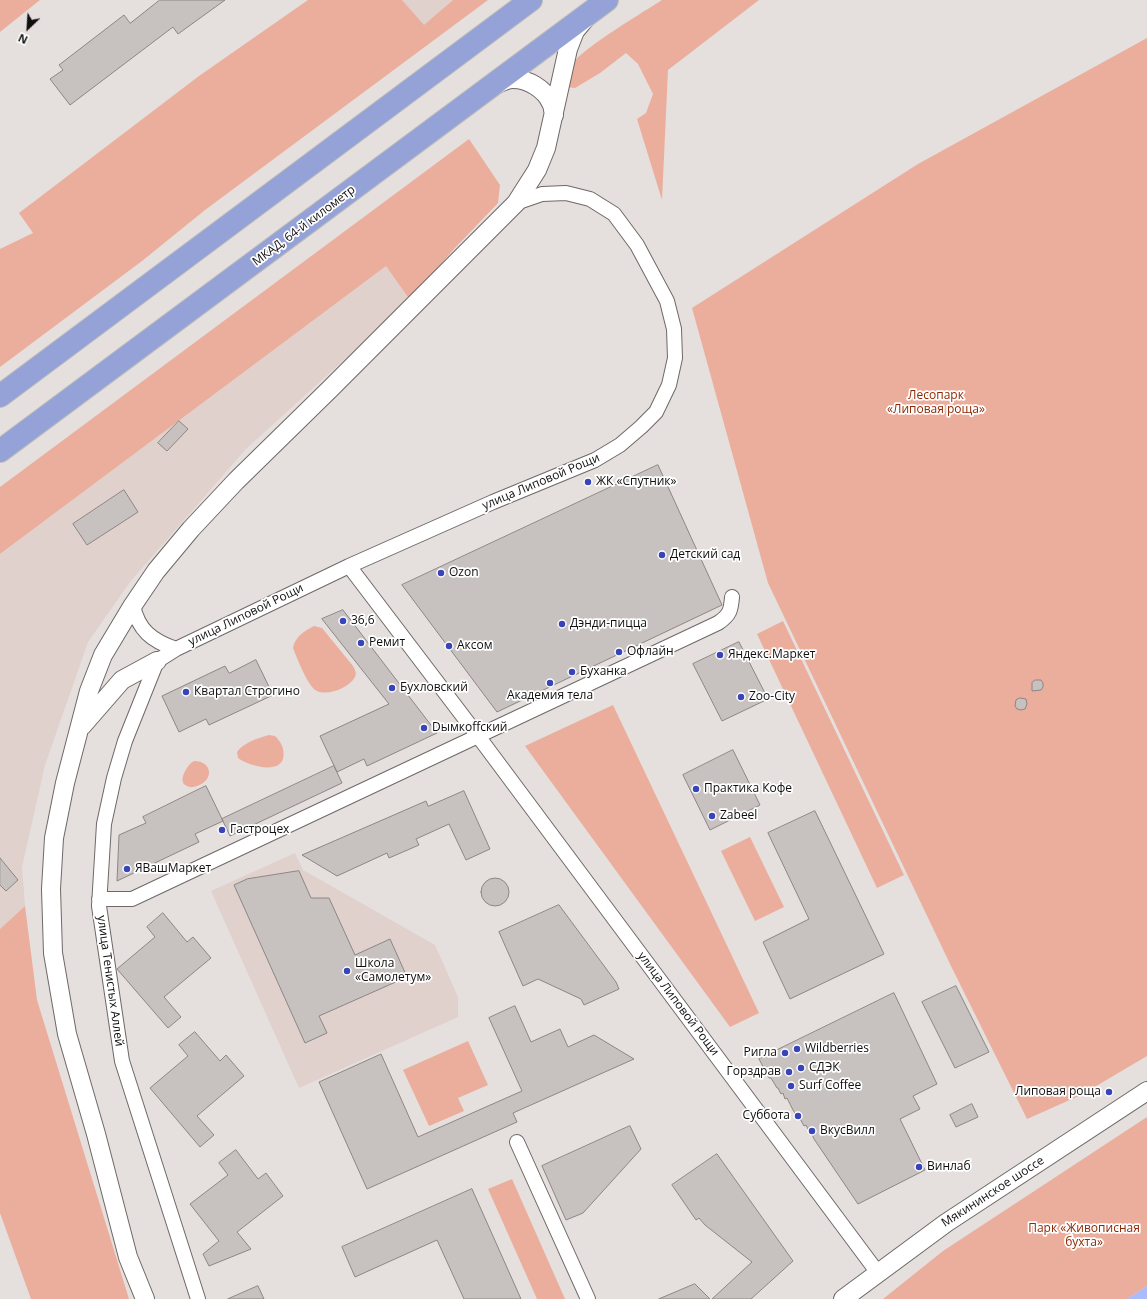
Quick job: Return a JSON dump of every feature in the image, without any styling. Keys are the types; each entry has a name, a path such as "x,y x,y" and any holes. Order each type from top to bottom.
{"highway":[{"path":"0,396 531,0"},
{"name":"МКАД, 64-й километр","path":"0,451 607,0"}],"street":[{"path":"145,1299 128,1256 96,1134 67,1034 53,953 51,889 54,838 65,783 89,691 103,655 133,605 156,571 191,529 236,481 516,203 535,174 546,148 568,48 575,31 588,14"},
{"path":"493,86 502,81 513,79 535,86 545,93 551,103 554,115"},
{"path":"535,174 535,180 540,188 548,194"},
{"name":"улица Липовой Рощи","path":"157,661 176,649 349,566 493,502 595,460 620,445 656,412 669,385 675,358 674,329 667,301 637,245 614,214 590,198 566,193 542,194 516,203"},
{"name":"улица Липовой Рощи","path":"349,566 478,736 878,1273"},
{"path":"99,899 132,899 718,623 727,617 731,609 732,597"},
{"path":"133,605 135,616 142,628 151,637 176,649"},
{"path":"80,728 122,680 157,661"},
{"name":"улица Тенистых Аллей","path":"157,661 125,742 112,785 104,824 99,906 122,1062 198,1299"},
{"name":"Мякининское шоссе","path":"843,1299 946,1223 1147,1091"},
{"path":"517,1142 588,1299"}],"shaded area":[{"path":"402,0 453,0 424,26"},
{"path":"386,265 410,300 246,449 130,582 88,642 45,765 22,867 25,906 0,929 0,554"},
{"name":"Школа «Самолетум»","path":"295,853 303,870 435,945 458,997 458,1017 299,1088 211,891"}],"green space":[{"path":"0,0 40,0 0,32"},
{"path":"308,0 402,0 424,25 453,0 488,0 205,210 142,261 0,367 0,249 33,233 19,213 199,76"},
{"path":"662,0 759,0 668,70 662,200 637,119 646,113 653,94 638,64 626,53 600,73 575,88 566,87 572,65 586,50"},
{"name":"Лесопарк «Липовая роща»","path":"1147,38 1147,1056 1081,1095 1027,1119 951,966 768,583 692,308 918,164"},
{"path":"469,139 500,185 498,203 454,249 410,300 386,266 0,554 0,487"},
{"path":"783,621 904,875 877,888 757,634"},
{"path":"314,626 322,628 355,670 356,676 343,688 332,692 317,691 310,684 303,672 293,648 300,635"},
{"path":"613,705 759,1013 730,1027 525,746"},
{"path":"269,735 275,736 282,745 283,749 283,758 275,767 259,766 238,758 237,752 247,743"},
{"path":"194,761 205,764 208,767 209,775 207,780 203,783 189,787 184,784 183,777 186,769"},
{"path":"750,837 784,907 755,921 721,851"},
{"path":"25,906 37,1000 129,1299 31,1299 0,1213 0,929"},
{"path":"468,1041 488,1085 458,1098 464,1111 429,1126 403,1070"},
{"name":"Парк «Живописная бухта»","path":"1147,1117 1147,1286 1127,1299 883,1299 943,1251"},
{"path":"512,1179 565,1299 537,1299 488,1189"}],"water":[{"path":"1147,1286 1147,1299 1127,1299"}],"building":[{"path":"160,0 225,0 178,34 173,27 70,105 50,79 63,70 59,65 124,15 130,23"},
{"path":"179,421 188,429 167,451 158,443"},
{"path":"658,465 722,605 497,712 402,585"},
{"path":"124,490 138,512 87,545 73,524"},
{"path":"343,610 437,733 367,766 364,759 337,772 320,736 389,704 322,619"},
{"path":"739,642 768,699 722,721 693,664"},
{"path":"256,660 273,695 209,725 206,719 179,732 162,696 225,666 229,673"},
{"path":"1035,680 1041,680 1043,683 1041,690 1032,691 1032,683"},
{"path":"1020,698 1026,699 1027,704 1025,709 1017,709 1015,706 1016,700"},
{"path":"733,750 760,805 710,830 683,775"},
{"path":"334,766 342,783 230,836 222,819"},
{"path":"206,786 223,821 195,834 199,842 117,881 119,835 146,823 143,817"},
{"path":"464,791 490,849 466,860 449,824 416,839 419,845 389,858 387,853 337,876 302,855 426,801 428,806"},
{"path":"815,811 884,954 790,999 763,942 809,919 768,833"},
{"path":"0,858 18,880 6,891 0,885"},
{"path":"299,871 311,898 329,898 355,955 390,939 407,977 319,1016 327,1033 305,1043 234,885 247,879"},
{"path":"495,878 505,882 509,892 505,902 495,906 485,902 481,892 485,882"},
{"path":"559,905 616,982 619,989 584,1005 581,999 538,979 523,986 499,932"},
{"path":"163,913 187,942 193,937 211,958 164,997 181,1017 168,1028 117,969 155,937 147,927"},
{"path":"956,986 989,1052 955,1068 922,1002"},
{"path":"894,993 937,1084 913,1096 920,1109 900,1119 925,1170 858,1204 814,1139 810,1130 809,1131 806,1125 804,1126 787,1098 785,1099 783,1093 781,1094 771,1078 769,1078 759,1059"},
{"path":"515,1006 531,1042 560,1029 568,1047 594,1035 634,1059 513,1113 517,1122 367,1189 319,1082 381,1054 418,1137 522,1091 489,1018"},
{"path":"195,1032 220,1061 226,1055 244,1076 197,1116 214,1135 200,1147 150,1088 188,1056 179,1045"},
{"path":"972,1104 978,1117 956,1127 950,1115"},
{"path":"630,1126 641,1149 583,1213 566,1220 542,1166"},
{"path":"236,1150 258,1179 266,1173 283,1196 237,1232 251,1249 209,1266 203,1254 219,1241 190,1204 228,1175 219,1163"},
{"path":"717,1154 793,1261 751,1299 712,1299 752,1262 705,1225 699,1218 696,1220 672,1185"},
{"path":"472,1189 521,1299 464,1299 437,1240 355,1277 342,1247"},
{"path":"695,1284 710,1299 659,1299"},
{"path":"258,1286 264,1299 228,1299"}],"place":[{"name":"ЖК «Спутник»","path":"588,482"},
{"name":"Детский сад","path":"662,555"},
{"name":"Ozon","path":"441,573"},
{"name":"36,6","path":"343,621"},
{"name":"Дэнди-пицца","path":"562,624"},
{"name":"Ремит","path":"361,643"},
{"name":"Аксом","path":"449,646"},
{"name":"Офлайн","path":"619,652"},
{"name":"Яндекс.Маркет","path":"720,655"},
{"name":"Буханка","path":"572,672"},
{"name":"Академия тела","path":"550,683"},
{"name":"Бухловский","path":"392,688"},
{"name":"Квартал Строгино","path":"186,692"},
{"name":"Zoo-City","path":"741,697"},
{"name":"Dымкoffский","path":"424,728"},
{"name":"Практика Кофе","path":"696,789"},
{"name":"Zabeel","path":"712,816"},
{"name":"Гастроцех","path":"222,830"},
{"name":"ЯВашМаркет","path":"127,869"},
{"name":"Школа «Самолетум»","path":"347,971"},
{"name":"Wildberries","path":"797,1049"},
{"name":"Ригла","path":"785,1053"},
{"name":"СДЭК","path":"801,1068"},
{"name":"Горздрав","path":"789,1072"},
{"name":"Surf Coffee","path":"791,1086"},
{"name":"Липовая роща","path":"1109,1092"},
{"name":"Суббота","path":"798,1116"},
{"name":"ВкусВилл","path":"812,1131"},
{"name":"Винлаб","path":"919,1167"}]}
